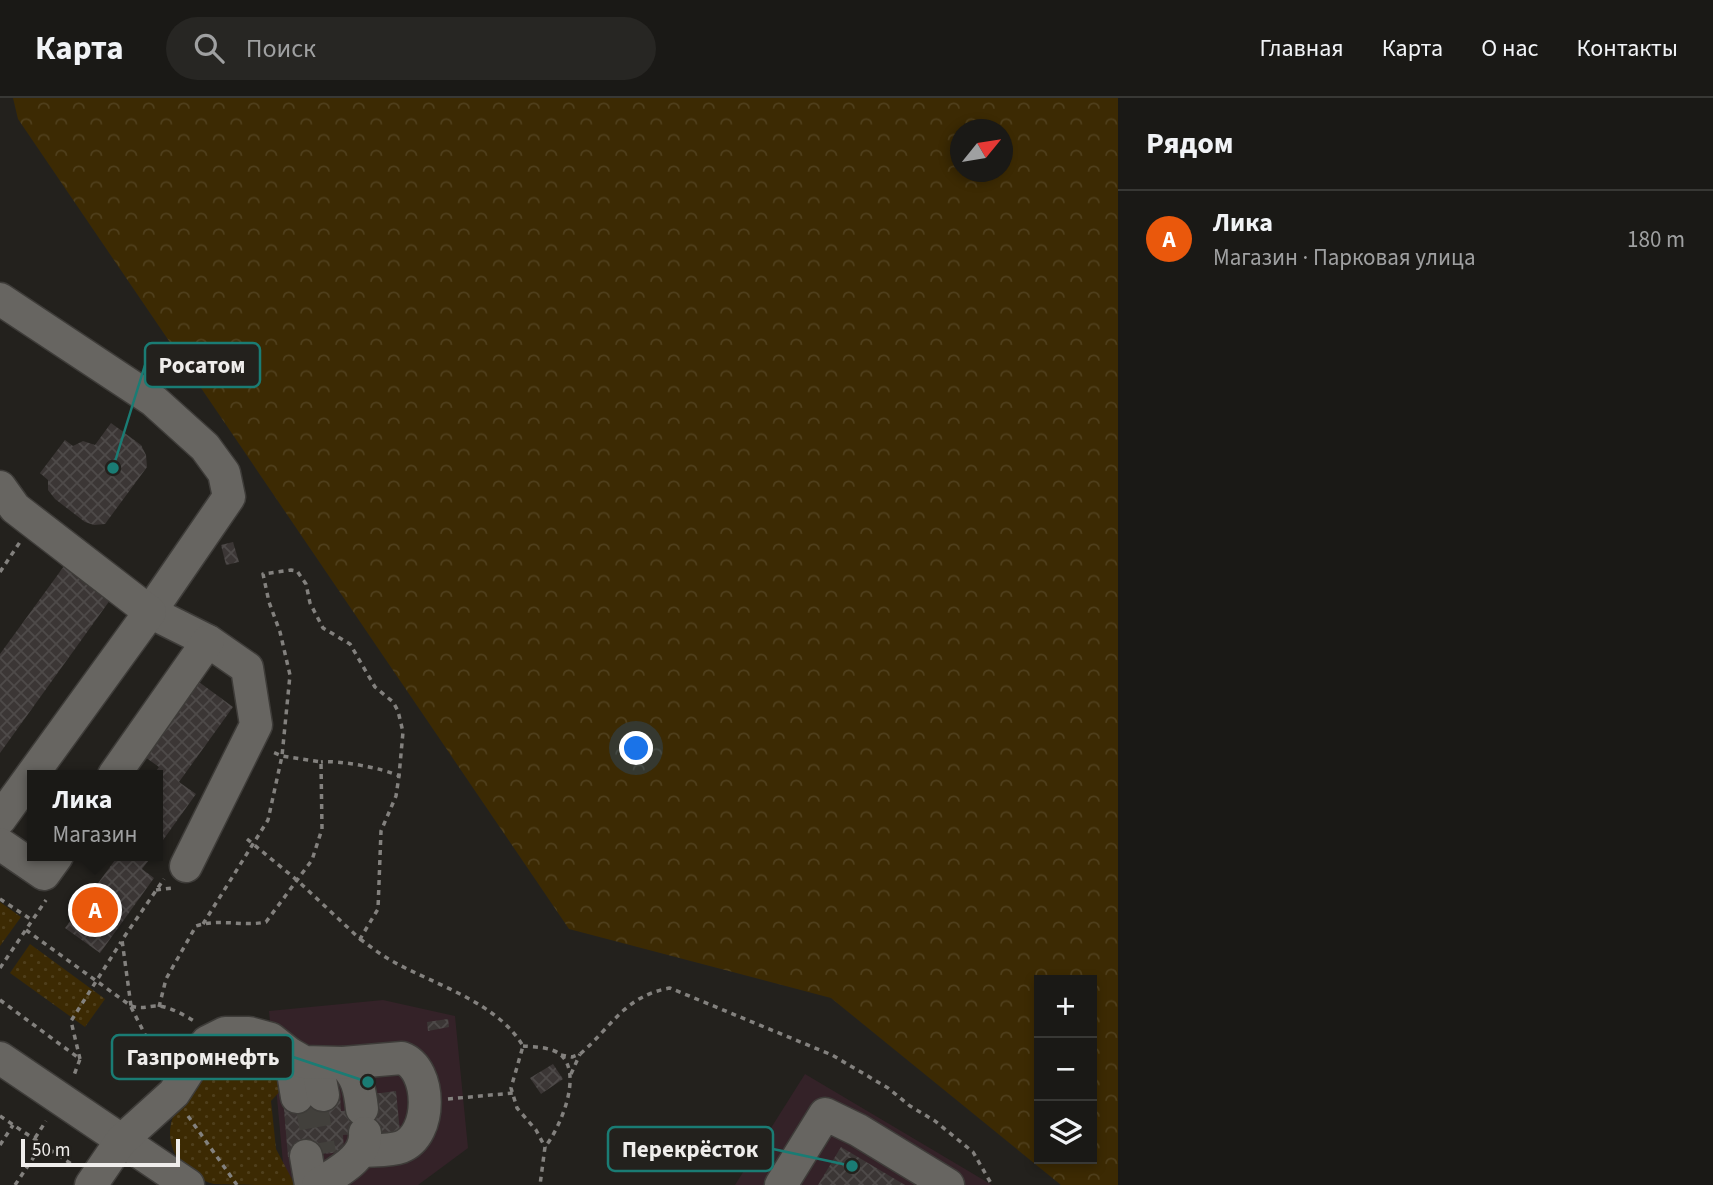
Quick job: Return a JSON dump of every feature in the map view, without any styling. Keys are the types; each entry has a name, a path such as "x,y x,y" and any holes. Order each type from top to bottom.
{"street":[{"path":"0,299 154,401 205,447 224,473 229,497 36,770"},
{"path":"0,487 15,508 150,612 208,641 247,668 256,725 186,866"},
{"path":"118,770 208,641"},
{"path":"0,819 27,782"},
{"path":"0,844 44,874 53,861"},
{"path":"82,1175 174,1093 204,1046 232,1031 249,1032 271,1039 313,1060 354,1075 360,1093 333,1158"},
{"path":"0,1058 188,1185"},
{"path":"313,1060 402,1058 409,1061 419,1074 424,1101 424,1122 418,1134 402,1147 333,1158"},
{"path":"310,1096 313,1060"},
{"path":"780,1185 825,1114 858,1130 948,1185"}],"path":[{"path":"0,572 34,523"},
{"path":"203,924 268,820 282,756 290,675 280,632 269,602 264,574 290,570 297,571 306,584 310,603 323,628 350,644 375,687 393,702 403,732 396,796 381,831 378,909 360,939"},
{"path":"248,740 282,756 377,769 399,776"},
{"path":"159,1007 166,979 196,926 220,921 256,924 266,922 312,860 322,829 321,762"},
{"path":"247,839 298,881 360,939 388,960 490,1012 515,1032 523,1046 511,1088 517,1108 536,1130 545,1147"},
{"path":"0,899 32,920"},
{"path":"0,968 47,899"},
{"path":"26,930 96,981"},
{"path":"70,1085 80,1059 71,1021 122,940"},
{"path":"523,1046 542,1047 572,1058 580,1054 630,1003 670,988 832,1055 888,1088 973,1152 992,1185"},
{"path":"0,1000 80,1059"},
{"path":"213,1039 194,1020 165,1007 144,1009 131,1006 174,1093 237,1185"},
{"path":"570,1077 580,1054"},
{"path":"540,1185 545,1147 561,1121 571,1084 570,1071 561,1055"},
{"path":"424,1101 513,1093"},
{"path":"34,1138 51,1113"},
{"path":"0,1116 82,1175"},
{"path":"0,1145 13,1125"},
{"path":"15,1185 42,1144"}],"shaded area":[{"path":"383,1000 455,1016 468,1148 418,1185 285,1185 269,1011"},
{"path":"805,1074 992,1185 735,1185"}],"green space":[{"path":"13,98 1118,98 1118,1185 1061,1185 1035,1164 1097,1164 1097,975 1034,975 1034,1163 831,998 569,929 18,119"},
{"path":"0,902 21,917 0,946"},
{"path":"30,944 105,999 85,1027 10,973"},
{"path":"235,1041 263,1052 277,1067 282,1089 271,1101 276,1149 295,1185 214,1184 194,1175 174,1151 170,1131 180,1104 217,1047"}],"building":[{"path":"111,423 141,445 146,455 147,467 105,524 94,525 85,522 55,499 48,490 48,480 40,473 65,440 73,446 83,441 95,445"},
{"path":"233,542 239,562 226,565 221,545"},
{"path":"67,562 113,596 0,753 0,654"},
{"path":"199,682 233,707 179,782 196,794 163,840 163,770 157,770 159,767 145,757"},
{"path":"114,861 148,861 142,869 154,878 100,953 65,928"},
{"path":"448,1019 449,1027 428,1031 427,1022"},
{"path":"553,1064 563,1079 541,1094 530,1078"},
{"path":"396,1091 400,1132 343,1135 344,1152 288,1157 283,1098 340,1093 341,1111 374,1108 373,1094"},
{"path":"841,1147 905,1185 818,1185"}],"tunnel":[{"path":"310,1096 320,1154"}],"place":[{"name":"Росатом","path":"113,468"},
{"name":"Лика","path":"95,910"},
{"name":"Газпромнефть","path":"368,1082"},
{"name":"Перекрёсток","path":"852,1166"}]}
